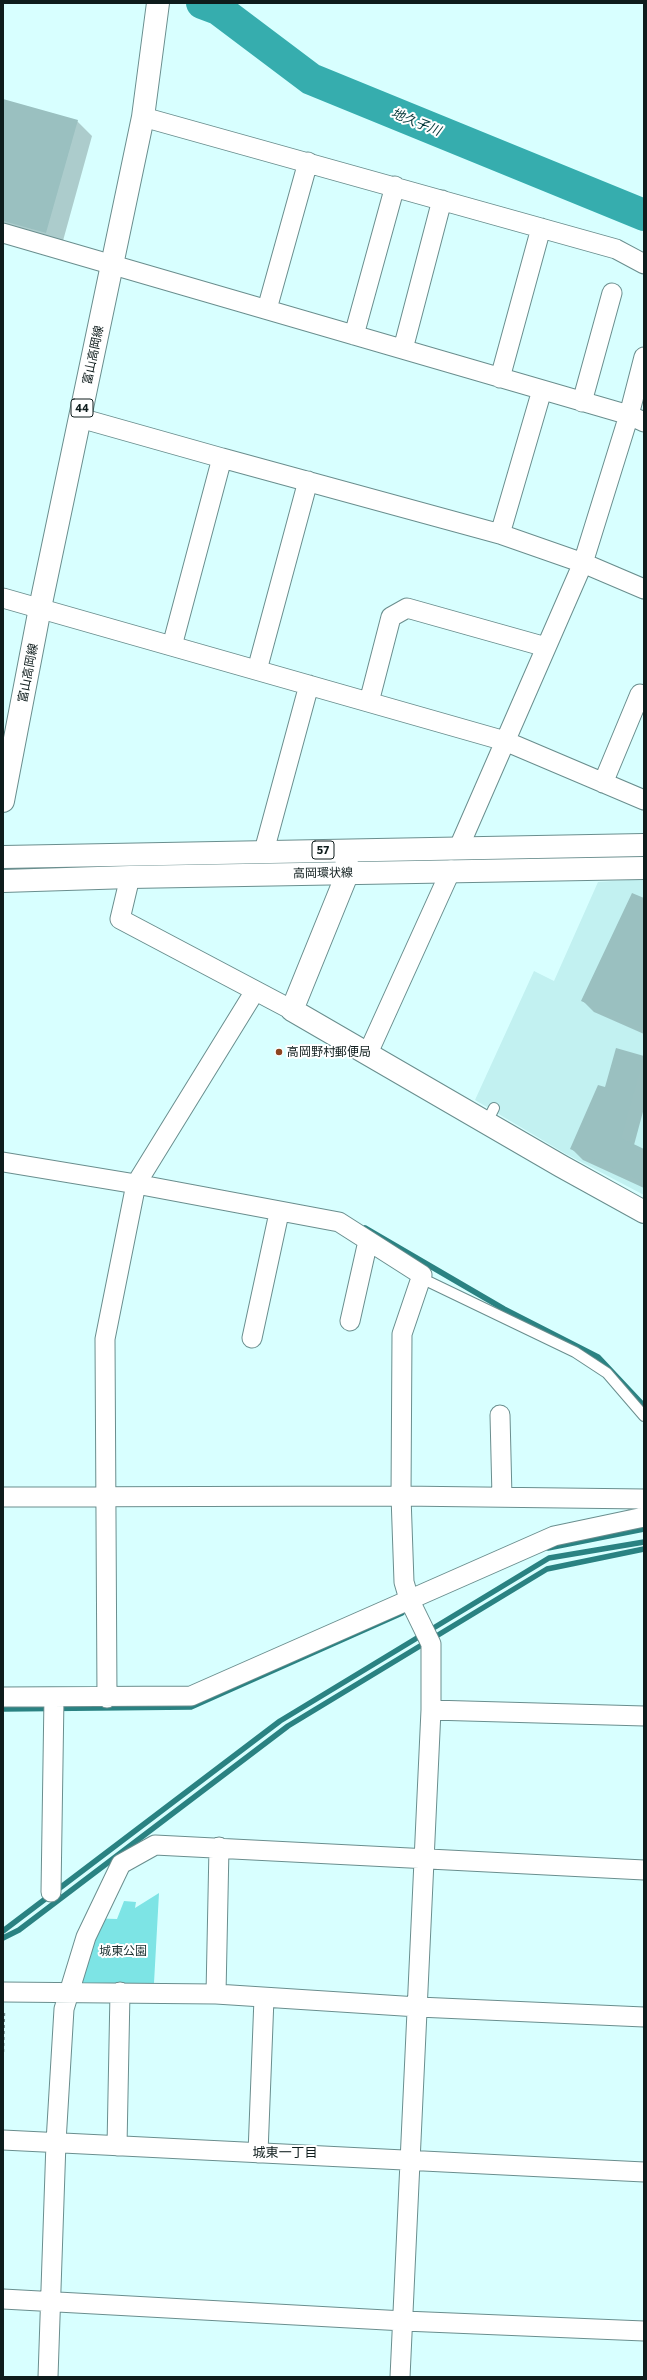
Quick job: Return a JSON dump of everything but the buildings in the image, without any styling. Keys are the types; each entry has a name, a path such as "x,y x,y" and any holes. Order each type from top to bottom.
{"main road":[{"name":"富山高岡線","path":"3,801 40,608 143,117 158,9"},
{"name":"高岡環状線","path":"3,857 345,849 644,845"},
{"path":"345,849 348,872 292,1010 368,1053 491,1115 561,1166 644,1212"},
{"name":"高岡環状線","path":"3,881 348,872 644,868"}],"street":[{"path":"143,117 395,186 616,249 644,264"},
{"path":"267,309 308,162"},
{"path":"354,335 395,186"},
{"path":"402,349 442,200"},
{"path":"500,378 541,228"},
{"path":"3,233 267,309 636,419"},
{"path":"582,402 612,293"},
{"path":"459,848 583,563 636,419 644,357"},
{"path":"500,534 542,390"},
{"path":"80,418 500,534 583,563 644,589"},
{"path":"172,646 222,458"},
{"path":"257,670 308,481"},
{"path":"3,598 505,741 644,800"},
{"path":"369,702 391,617 407,608 546,647"},
{"path":"264,851 309,685"},
{"path":"603,783 640,694 644,696"},
{"path":"368,1053 451,870"},
{"path":"130,877 120,920 292,1010"},
{"path":"107,1698 105,1339 139,1179 255,991"},
{"path":"3,1162 139,1179 279,1213 339,1222 422,1275 402,1334 401,1496 404,1582 418,1618 431,1710 404,2321 400,2377"},
{"path":"252,1338 279,1213"},
{"path":"350,1321 368,1241"},
{"path":"500,1415 502,1497"},
{"path":"3,1497 105,1498 401,1496 644,1499"},
{"path":"3,1697 107,1698 191,1696 418,1618 554,1536 644,1517"},
{"path":"51,1892 54,1697"},
{"path":"431,1710 644,1716"},
{"path":"48,2377 56,2142 64,2009 86,1936 121,1864 154,1845 220,1847 644,1870"},
{"path":"216,1994 220,1847"},
{"path":"4,1992 69,1991 216,1994 418,2007 644,2017"},
{"path":"117,2146 120,1992"},
{"path":"258,2153 264,1998"},
{"path":"3,2140 644,2172"},
{"path":"3,2299 404,2321 644,2331"}],"lane":[{"path":"421,1278 575,1352 607,1373 644,1416"}],"path":[{"path":"3,2052 4,1992"}],"shaded area":[{"path":"644,879 644,1195 566,1154 475,1100 534,971 554,981 598,882"}],"green space":[{"name":"城東公園","path":"159,1893 154,1983 67,1983 86,1918 117,1919 124,1901 136,1902 135,1908"}],"waterway":[{"name":"地久子川","path":"202,3 218,9 311,79 644,215"},
{"path":"365,1228 504,1309 598,1357 644,1406"},
{"path":"548,1548 644,1529"},
{"path":"3,1931 280,1721 549,1558 644,1542"},
{"path":"3,1938 19,1930 288,1726 547,1569 644,1549"},
{"path":"3,1709 191,1707 402,1613"}],"place":[{"name":"高岡野村郵便局","path":"279,1052"}],"district":[{"name":"城東一丁目","path":"285,2153"}]}
